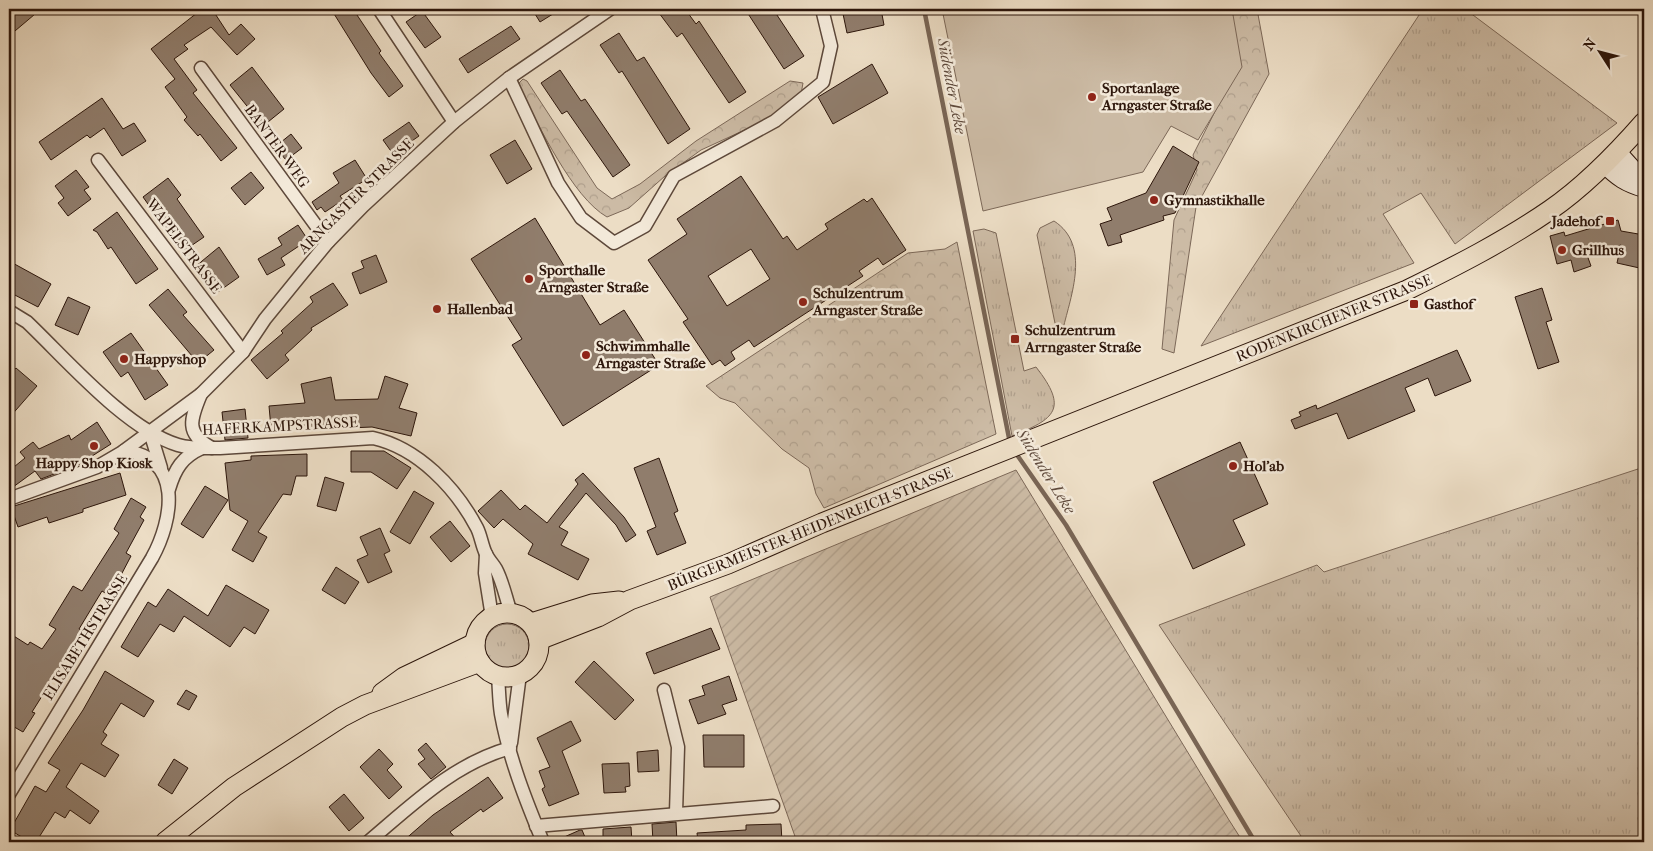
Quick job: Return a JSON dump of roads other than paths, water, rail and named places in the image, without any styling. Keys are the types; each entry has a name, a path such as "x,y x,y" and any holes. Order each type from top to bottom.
{"main road":[{"name":"RODENKIRCHENER STRASSE","path":"990,458 1108,408 1319,327 1407,290 1509,236 1551,210 1611,158 1644,122"},
{"name":"BÜRGERMEISTER-HEIDENREICH-STRASSE","path":"539,640 598,617 630,600 728,564 822,523 990,458"},
{"name":"BÜRGERMEISTER-HEIDENREICH-STRASSE","path":"530,623 592,604 630,600"},
{"path":"511,613 522,616 530,623 539,640 536,658 530,668 520,674 507,677 498,676 489,672 480,662 475,643 480,628 492,617 511,613"},
{"path":"165,842 204,809 298,744 365,705 404,677 475,643"},
{"path":"365,705 480,662"}],"street":[{"path":"379,9 454,122"},
{"name":"ARNGASTER STRASSE","path":"150,432 201,394 243,352 265,319 328,242 454,122 509,78 610,9"},
{"path":"509,78 558,183 581,218 614,242 644,226 674,176 774,121 823,82 831,46 822,9"},
{"name":"BANTER WEG","path":"201,68 328,242"},
{"path":"1611,158 1644,182"},
{"path":"1611,158 1617,176 1630,184 1644,188"},
{"name":"WAPELSTRASSE","path":"98,160 243,352"},
{"name":"HAFERKAMPSTRASSE","path":"9,310 27,322 124,414 150,432 180,445 207,448 373,438 390,442 421,461 463,504 478,530 486,554 497,570 511,613"},
{"path":"201,394 192,418 193,428 199,441 207,448"},
{"path":"9,499 97,467 124,451 150,432 169,489"},
{"path":"169,489 179,465 191,453 207,448"},
{"path":"124,451 144,455 156,464 162,472"},
{"name":"ELISABETHSTRASSE","path":"9,794 160,544 166,527 169,489"},
{"name":"HAFERKAMPSTRASSE","path":"486,554 485,573 492,617"},
{"path":"510,748 520,674"},
{"path":"498,676 501,713 519,782 543,842"},
{"path":"664,690 678,747 676,813"},
{"path":"368,842 450,774 478,758 510,748"},
{"path":"536,826 773,806"}],"waterway":[{"name":"Südender Leke","path":"924,9 1010,443"},
{"name":"Südender Leke","path":"1015,452 1066,525 1255,842"}],"place":[{"name":"Sportanlage Arngaster Straße","path":"1092,97"},
{"name":"Gymnastikhalle","path":"1154,200"},
{"name":"Jadehof","path":"1610,221"},
{"name":"Grillhus","path":"1562,250"},
{"name":"Sporthalle Arngaster Straße","path":"529,279"},
{"name":"Schulzentrum Arngaster Straße","path":"803,302"},
{"name":"Gasthof","path":"1414,304"},
{"name":"Hallenbad","path":"437,309"},
{"name":"Schulzentrum Arrngaster Straße","path":"1015,339"},
{"name":"Schwimmhalle Arngaster Straße","path":"586,355"},
{"name":"Happyshop","path":"124,359"},
{"name":"Happy Shop Kiosk","path":"94,446"},
{"name":"Hol'ab","path":"1233,466"}]}
